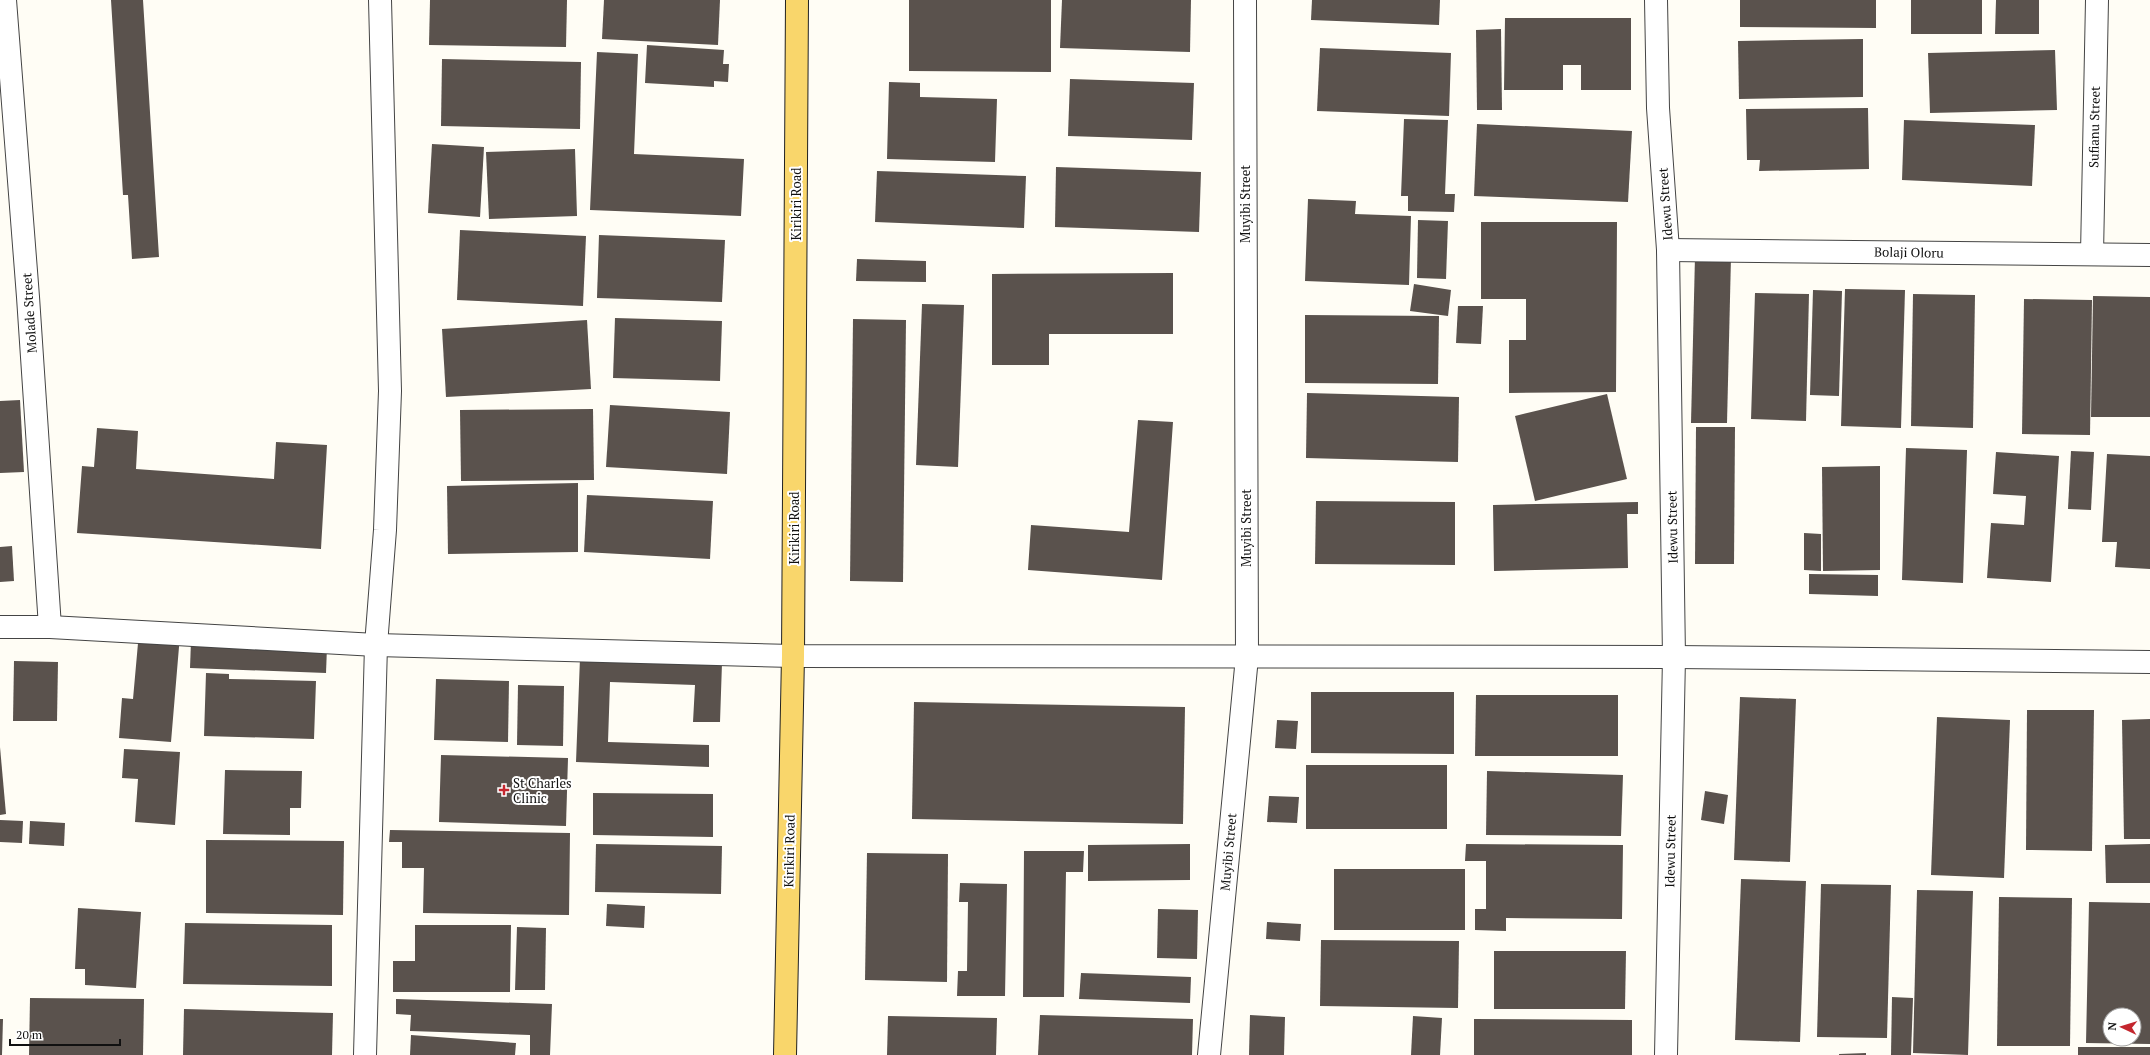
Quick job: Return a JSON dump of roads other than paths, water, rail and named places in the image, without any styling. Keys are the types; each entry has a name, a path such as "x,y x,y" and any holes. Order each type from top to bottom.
{"main road":[{"name":"Kirikiri Road","path":"785,1055 793,656 798,0"}],"street":[{"name":"Molade Street","path":"5,0 50,627"},
{"path":"366,1055 376,645 385,530 390,391 380,0"},
{"name":"Muyibi Street","path":"1209,1055 1247,657 1245,0"},
{"name":"Idewu Street","path":"1656,0 1658,108 1668,250 1674,657 1666,1055"},
{"name":"Sufianu Street","path":"2092,254 2097,0"},
{"name":"Bolaji Oloru","path":"1668,250 2150,255"},
{"path":"0,627 50,627 376,645 793,656 1674,657 2150,662"}],"place":[{"name":"St Charles Clinic","path":"504,790"}]}
